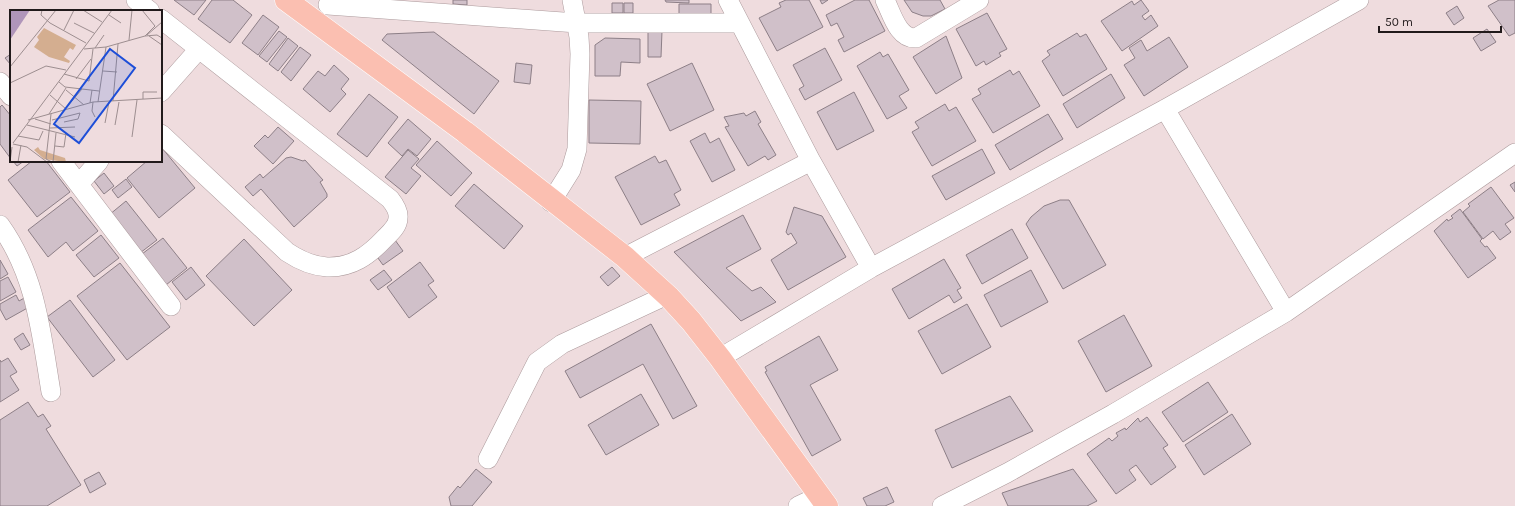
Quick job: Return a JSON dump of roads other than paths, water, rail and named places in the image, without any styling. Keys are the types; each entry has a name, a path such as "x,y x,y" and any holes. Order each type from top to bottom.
{"main road":[{"path":"286,0 465,132 551,202 625,257 666,295 691,321 720,358 823,501"}],"street":[{"path":"136,0 149,10"},
{"path":"551,202 571,170 577,149 580,54 577,23 572,0"},
{"path":"728,0 811,161 872,268"},
{"path":"884,0 902,34 910,38 916,38 979,0"},
{"path":"720,358 872,268 1165,109 1359,0"},
{"path":"327,30 328,3 577,23 740,23"},
{"path":"162,20 390,199 397,210 397,225 372,252 353,263 328,267 306,263 287,252 162,135"},
{"path":"162,91 199,49"},
{"path":"0,82 10,95"},
{"path":"1165,109 1286,312"},
{"path":"942,506 1007,473 1113,414 1286,312 1515,154"},
{"path":"625,257 811,161"},
{"path":"62,162 171,306"},
{"path":"79,184 98,162"},
{"path":"3,235 26,270 39,321 51,392"},
{"path":"488,459 537,362 562,344 666,295"},
{"path":"798,506 823,501"}]}
